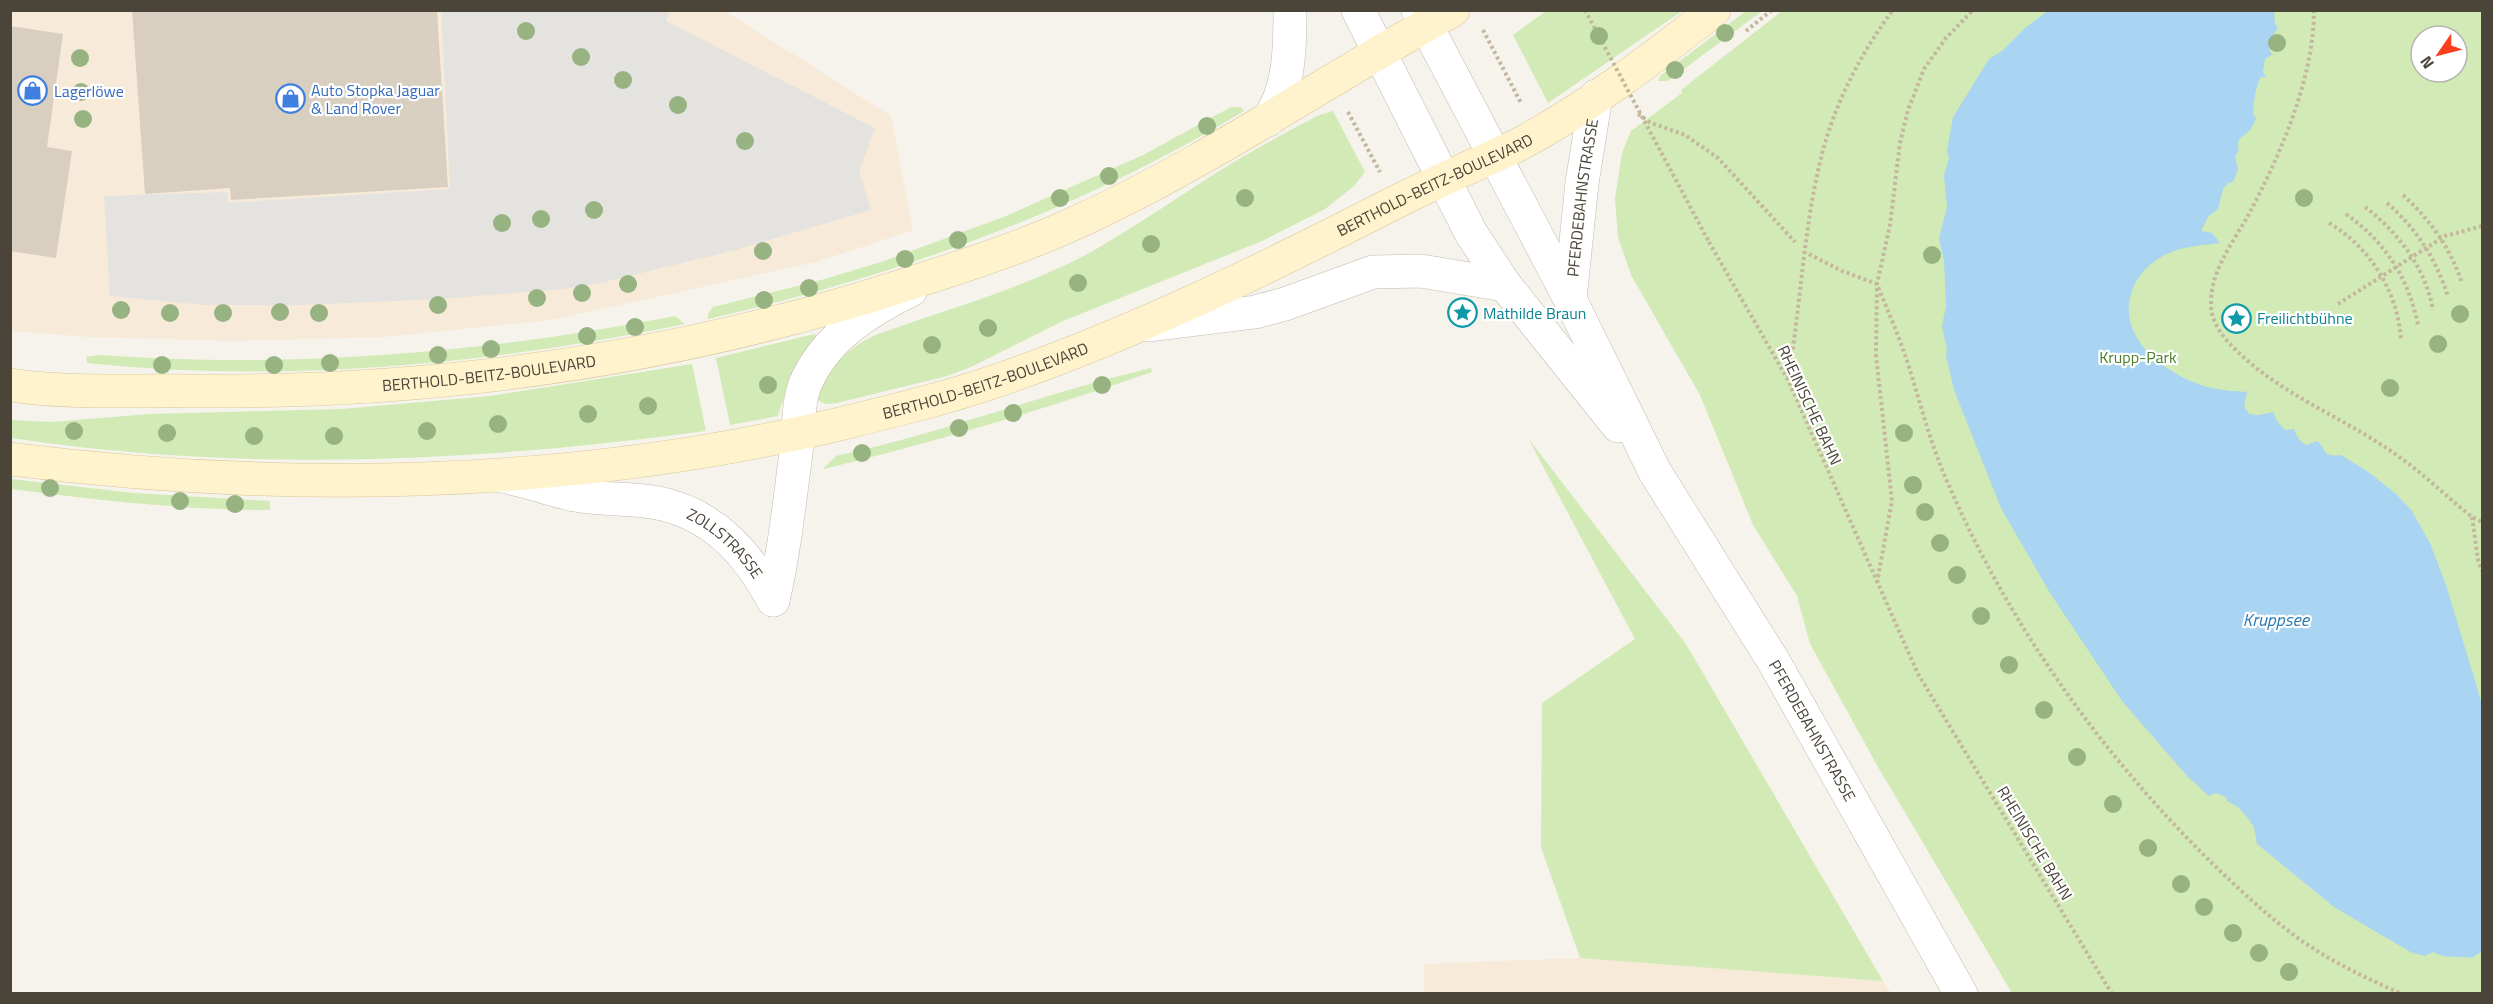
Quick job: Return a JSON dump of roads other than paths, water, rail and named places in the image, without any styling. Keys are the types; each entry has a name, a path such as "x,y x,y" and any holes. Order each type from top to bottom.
{"main road":[{"name":"BERTHOLD-BEITZ-BOULEVARD","path":"10,459 137,473 240,480 343,482 490,476 669,456 798,434 891,411 996,381 1134,327 1267,266 1538,135 1714,10"},
{"name":"BERTHOLD-BEITZ-BOULEVARD","path":"10,385 100,390 284,391 485,376 609,358 700,341 828,309 956,269 1074,224 1268,120 1444,17"}],"street":[{"path":"1268,120 1279,101 1285,81 1290,10"},
{"name":"PFERDEBAHNSTRASSE","path":"1358,10 1471,233 1505,285 1654,472 1774,662 1961,993"},
{"name":"PFERDEBAHNSTRASSE","path":"1444,17 1494,156 1570,299 1654,472"},
{"name":"PFERDEBAHNSTRASSE","path":"1570,299 1582,183 1596,96"},
{"name":"BERTHOLD-BEITZ-BOULEVARD","path":"798,434 798,412 807,379 831,343 847,328 867,315 956,269"},
{"name":"BERTHOLD-BEITZ-BOULEVARD","path":"1134,327 1255,312 1285,304 1357,277 1384,271 1421,271 1505,285"},
{"name":"ZOLLSTRASSE","path":"490,476 518,479 580,496 657,503 673,507 703,521 729,540 746,556 773,600 783,557 798,434"}],"water":[{"name":"Kruppsee","path":"2049,10 2278,11 2274,13 2275,24 2278,27 2269,42 2270,52 2273,54 2265,59 2263,72 2266,77 2261,77 2256,91 2254,117 2257,116 2250,130 2239,140 2239,150 2235,156 2238,169 2233,182 2228,183 2223,189 2218,209 2208,217 2202,229 2202,231 2212,233 2220,243 2174,251 2148,266 2138,278 2132,291 2129,308 2131,323 2137,338 2146,350 2172,371 2207,387 2247,392 2244,406 2249,414 2259,415 2273,412 2285,430 2294,429 2299,439 2305,444 2317,441 2328,454 2341,455 2367,471 2395,493 2412,511 2430,543 2446,585 2482,704 2482,951 2472,958 2443,956 2433,952 2425,956 2412,953 2334,907 2257,844 2254,827 2238,807 2227,801 2226,797 2216,793 2209,796 2188,777 2122,701 2050,593 2001,508 1954,390 1946,356 1947,349 1942,326 1946,306 1944,261 1939,239 1947,207 1944,176 1949,157 1947,151 1953,117 1989,59 2002,51 2025,28"}],"place":[{"name":"Lagerlöwe","path":"33,91"},
{"name":"Auto Stopka Jaguar & Land Rover","path":"290,99"},
{"name":"Mathilde Braun","path":"1462,313"},
{"name":"Freilichtbühne","path":"2236,318"}],"park label":[{"name":"Krupp-Park","path":"2138,357"}]}
